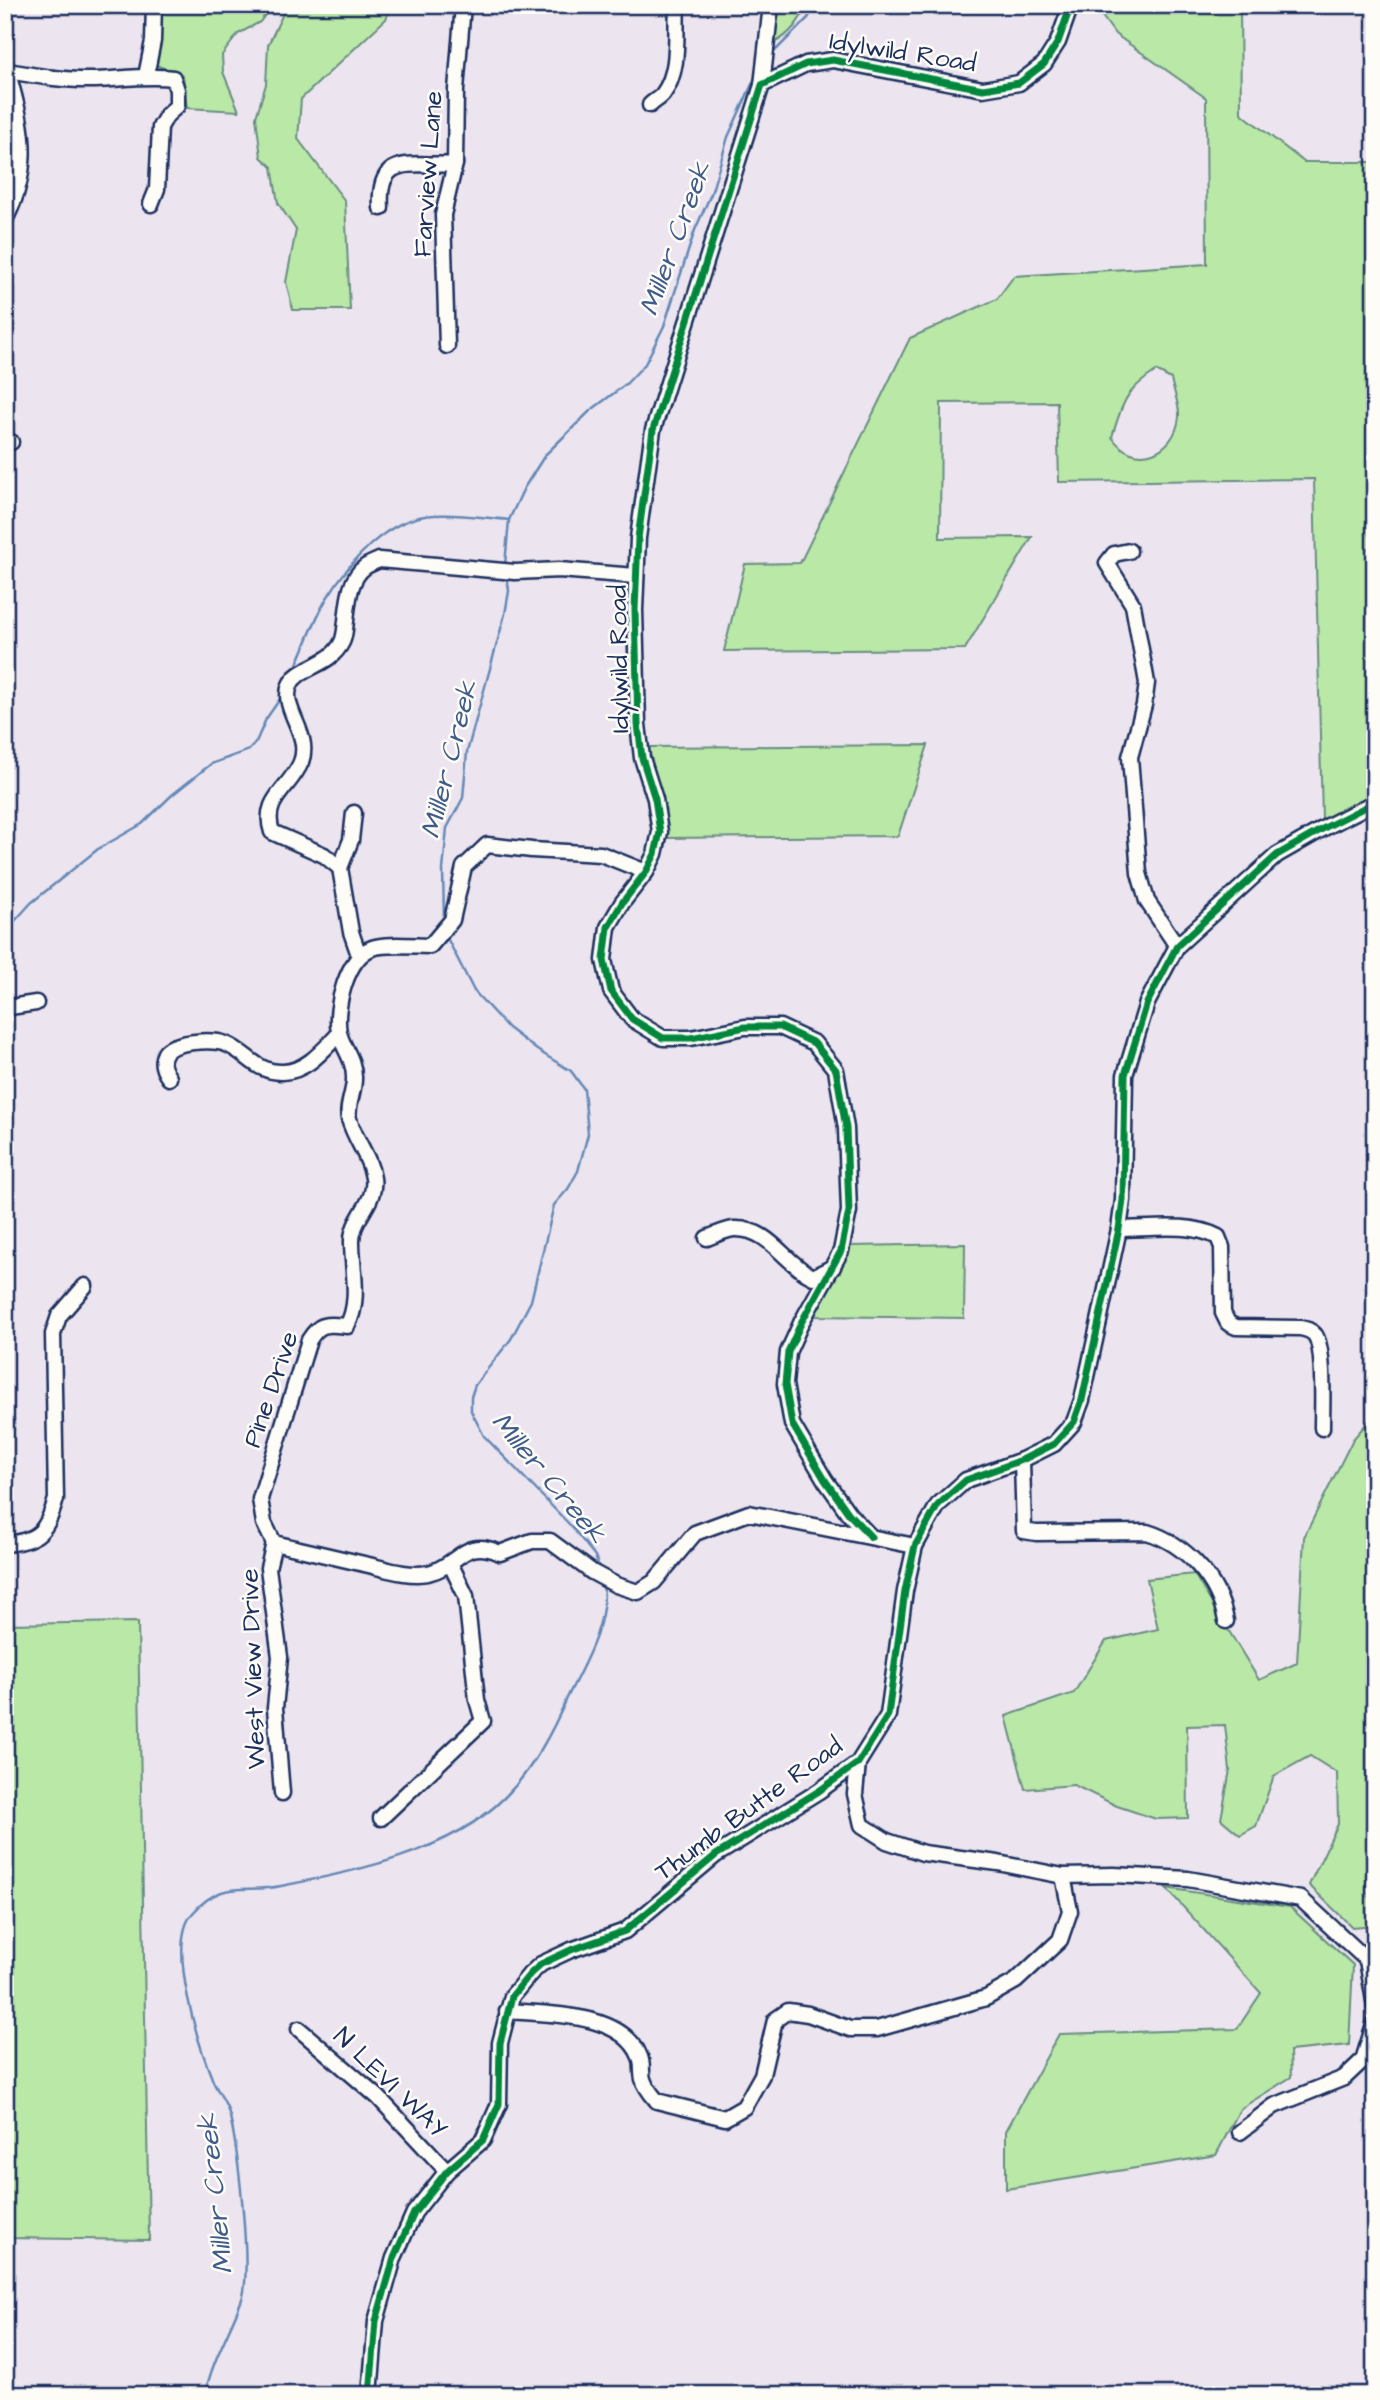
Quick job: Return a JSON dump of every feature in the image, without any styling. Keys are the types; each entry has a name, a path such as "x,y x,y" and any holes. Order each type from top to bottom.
{"street":[{"path":"146,76 153,41 154,5"},
{"name":"Farview Lane","path":"447,346 443,215 455,164 456,90 463,5"},
{"path":"650,105 663,93 671,74 677,44 677,5"},
{"path":"762,85 771,5"},
{"name":"Idylwild Road","path":"871,1537 849,1514 792,1424 785,1384 788,1352 841,1251 849,1211 846,1128 836,1070 814,1043 780,1027 745,1027 691,1038 663,1038 632,1019 611,991 604,960 608,927 622,903 646,872 655,854 660,832 655,799 642,758 638,724 636,576 642,503 653,430 762,85 806,64 833,60 983,89 1019,83 1044,64 1058,42 1071,5"},
{"path":"5,220 14,203 21,176 23,150 21,118 7,67 51,78 173,78 177,90 177,106 167,115 160,127 157,188 151,204"},
{"path":"381,208 383,176 389,171 398,166 455,164"},
{"path":"1129,551 1114,554 1107,563 1133,605 1147,683 1130,757 1139,873 1147,901 1177,946"},
{"path":"340,868 324,855 272,832 268,820 271,805 302,761 303,745 299,726 288,701 290,685 299,673 316,667 335,654 344,639 352,585 363,568 379,560 515,572 559,570 636,576"},
{"name":"Thumb Butte Road","path":"370,2395 376,2321 394,2258 414,2213 447,2171 483,2140 499,2104 499,2043 512,1996 541,1964 625,1931 716,1855 819,1791 858,1763 888,1715 905,1591 915,1546 938,1505 966,1480 1022,1461 1054,1444 1074,1422 1082,1401 1119,1229 1123,1200 1125,1075 1147,1003 1177,946 1278,855 1375,802"},
{"path":"354,813 351,840 340,868 351,932 359,956 373,947 430,946 452,919 464,867 487,845 601,854 646,872"},
{"name":"Pine Drive","path":"274,1543 264,1523 260,1499 309,1340 316,1329 327,1324 347,1326 353,1316 354,1227 373,1195 373,1178 348,1114 355,1078 350,1054 339,1034 339,998 359,956"},
{"path":"5,1011 10,1007 36,1003"},
{"path":"169,1078 163,1070 163,1059 166,1050 175,1044 211,1041 226,1044 266,1071 285,1072 312,1062 339,1034"},
{"path":"707,1238 732,1229 748,1231 762,1236 799,1271 813,1277 833,1267"},
{"path":"1119,1229 1191,1229 1218,1237 1222,1247 1223,1313 1227,1323 1236,1326 1300,1328 1310,1330 1316,1336 1322,1376 1322,1428"},
{"path":"5,1544 28,1539 43,1531 51,1517 56,1499 53,1334 59,1316 85,1286"},
{"path":"1022,1461 1024,1531 1147,1532 1160,1536 1187,1554 1207,1576 1223,1606 1226,1621"},
{"path":"274,1543 404,1573 428,1573 450,1563 468,1549 486,1547 500,1553 532,1541 550,1541 592,1572 638,1592 654,1582 695,1533 749,1513 915,1546"},
{"name":"West View Drive","path":"274,1543 268,1568 280,1657 275,1708 282,1793"},
{"path":"381,1818 483,1721 477,1700 466,1596 450,1563"},
{"path":"858,1763 855,1794 862,1825 887,1841 923,1853 998,1863 1063,1876 1114,1875 1188,1879 1301,1899 1367,1960 1375,2006"},
{"path":"507,2011 596,2020 614,2028 640,2056 643,2082 657,2101 725,2118 744,2107 762,2074 775,2020 788,2011 808,2014 850,2029 877,2029 986,1998 1016,1981 1060,1940 1070,1911 1063,1876"},
{"path":"1240,2132 1274,2106 1344,2078 1363,2060 1375,2022"},
{"name":"N LEVI WAY","path":"299,2029 378,2097 447,2171"}],"green space":[{"path":"163,5 272,5 260,22 238,34 222,55 223,72 239,111 187,108 183,76 156,65"},
{"path":"287,5 392,5 386,19 301,99 298,139 345,201 350,310 293,310 286,282 296,230 278,203 272,167 261,157 256,117 266,84 268,45"},
{"path":"777,5 807,5 794,27 774,43"},
{"path":"1094,5 1240,5 1241,113 1304,162 1375,162 1375,795 1322,820 1314,479 1059,482 1057,402 941,403 940,538 1032,537 965,649 724,651 745,564 800,563 910,338 997,299 1014,276 1207,264 1206,98 1115,34","holes":["1156,371 1171,379 1179,417 1170,440 1162,448 1142,455 1121,447 1112,437 1122,406 1131,392"]},
{"path":"928,745 898,836 665,838 664,808 648,747"},
{"path":"965,1244 964,1318 812,1316 850,1246"},
{"path":"1375,1414 1375,1925 1352,1927 1309,1885 1338,1824 1337,1773 1310,1756 1274,1776 1256,1826 1240,1835 1221,1819 1230,1770 1225,1725 1187,1726 1188,1818 1156,1819 1117,1806 1074,1785 1025,1789 1006,1716 1074,1693 1106,1641 1158,1629 1147,1579 1194,1574 1259,1680 1297,1663 1304,1537 1353,1439"},
{"path":"138,1622 149,2240 5,2238 5,1624"},
{"path":"1166,1888 1290,1907 1353,1965 1349,2045 1290,2051 1291,2077 1240,2109 1216,2155 1006,2189 1006,2131 1059,2034 1237,2029 1261,1993"}],"waterway":[{"name":"Miller Creek","path":"771,55 808,18 816,5"},
{"name":"Miller Creek","path":"505,565 509,520 524,488 545,455 590,411 626,384 645,364 664,326 695,230 711,194 728,137 758,71"},
{"path":"294,671 318,615 336,584 359,556 386,532 417,518 434,515 509,520"},
{"name":"Miller Creek","path":"444,919 443,870 447,828 463,798 467,752 505,614 509,591 507,575"},
{"path":"5,932 31,903 98,849 142,824 172,795 211,764 249,750 282,696"},
{"name":"Miller Creek","path":"446,936 474,991 508,1028 571,1071 584,1089 588,1134 578,1171 568,1189 554,1205 531,1301 511,1339 475,1385 471,1397 471,1411 484,1436 571,1526 595,1556 600,1571"},
{"name":"Miller Creek","path":"205,2395 217,2358 242,2299 245,2285 245,2235 232,2125 227,2106 213,2081 200,2044 187,1996 182,1948 185,1929 192,1914 203,1903 224,1891 281,1886 400,1857 430,1846 483,1816 515,1786 541,1750 555,1723 599,1627 604,1598 603,1584"}],"cycle path":[{"path":"871,1537 849,1514 825,1480 792,1424 785,1384 788,1352 841,1251 849,1211 846,1128 836,1070 814,1043 780,1027 745,1027 691,1038 663,1038 632,1019 611,991 604,960 608,927 622,903 646,872 655,854 660,832 655,799 642,758 638,724 635,610 638,538 653,430 762,85 806,64 833,60 983,89 1019,83 1044,64 1058,42 1071,5"},
{"path":"370,2395 376,2321 394,2258 414,2213 447,2171 483,2140 499,2104 500,2043 512,1996 541,1964 625,1931 716,1855 819,1791 858,1763 888,1715 905,1591 915,1546 938,1505 966,1480 1022,1460 1054,1444 1074,1422 1082,1400 1119,1229 1123,1200 1125,1075 1147,1003 1177,946 1277,855 1375,802"}]}
